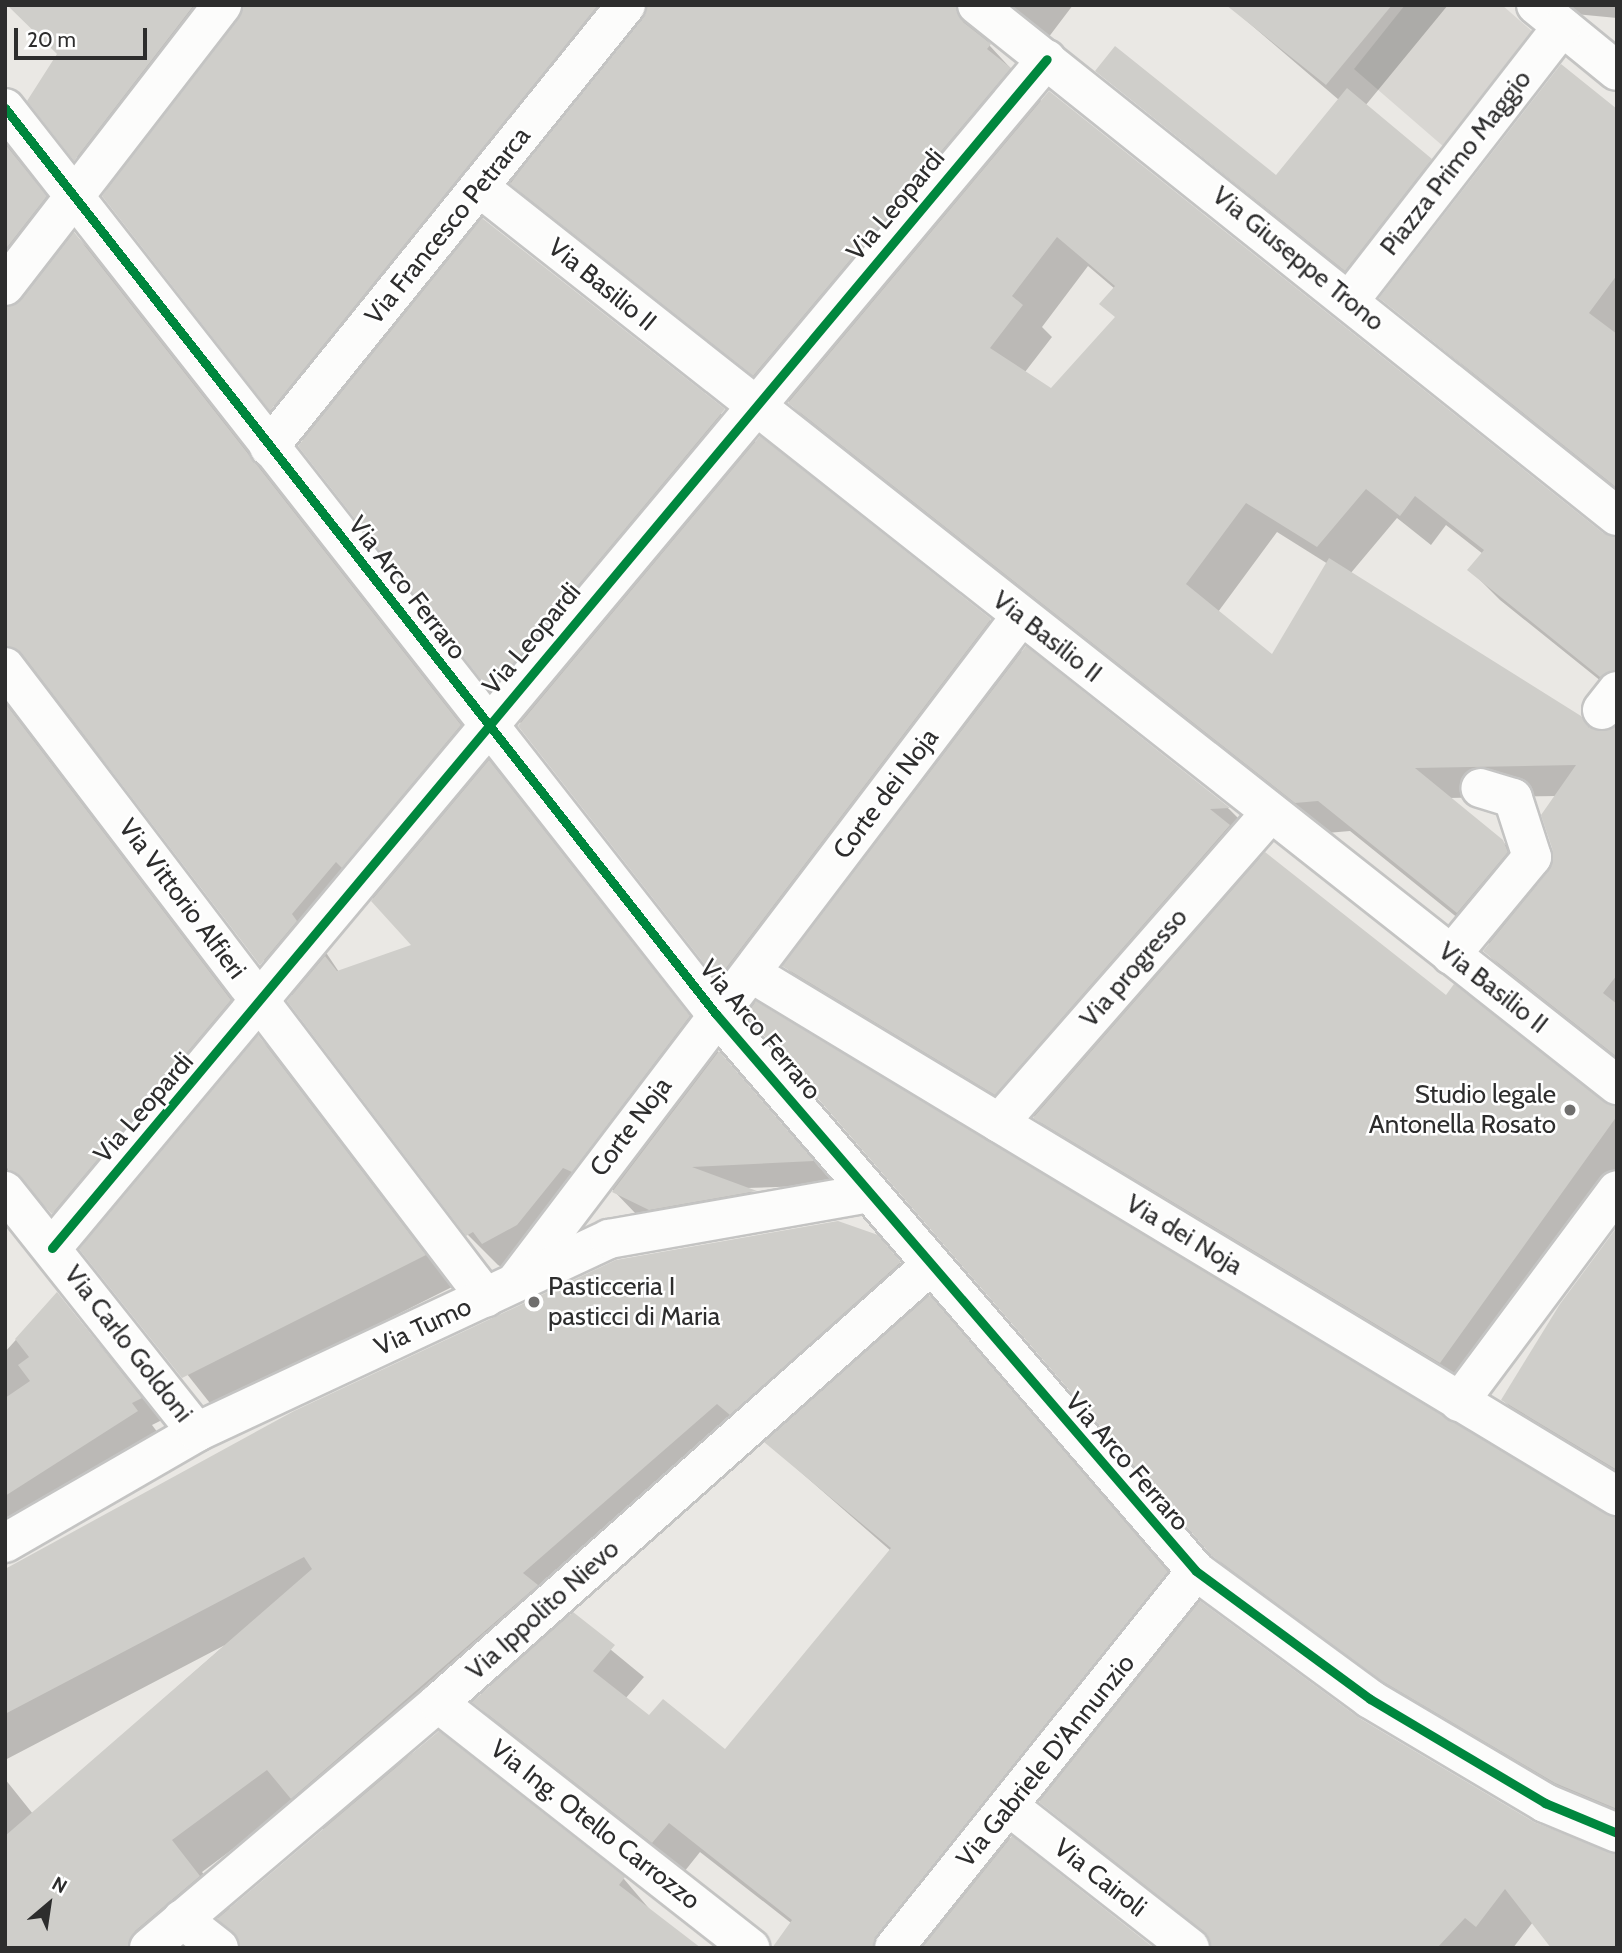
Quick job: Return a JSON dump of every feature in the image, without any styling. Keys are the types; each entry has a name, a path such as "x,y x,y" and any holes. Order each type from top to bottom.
{"street":[{"path":"5,286 222,5"},
{"name":"Via Francesco Petrarca","path":"269,447 626,5"},
{"name":"Via Giuseppe Trono","path":"977,5 1350,300 1617,516"},
{"path":"1549,16 1617,71"},
{"name":"Piazza Primo Maggio","path":"1350,300 1549,16"},
{"name":"Via Leopardi","path":"52,1248 262,1003 753,406 1047,59"},
{"name":"Via Arco Ferraro","path":"5,108 77,196 269,447 716,1014 1196,1571 1370,1699 1545,1804 1617,1833"},
{"name":"Via Basilio II","path":"479,187 753,406 1617,1085"},
{"name":"Corte dei Noja","path":"751,973 1021,616"},
{"name":"Via Vittorio Alfieri","path":"5,667 262,1003 500,1291"},
{"path":"1451,955 1532,858 1513,798 1480,788"},
{"name":"Via progresso","path":"999,1123 1270,813"},
{"name":"Corte Noja","path":"500,1291 751,973"},
{"name":"Via dei Noja","path":"751,973 1617,1496"},
{"path":"1460,1402 1617,1190"},
{"name":"Via Carlo Goldoni","path":"5,1191 197,1432"},
{"name":"Via Tumo","path":"5,1543 197,1432 609,1239 869,1193"},
{"name":"Via Ippolito Nievo","path":"149,1948 438,1703 930,1265"},
{"name":"Via Gabriele D'Annunzio","path":"894,1948 1011,1808 1196,1571"},
{"name":"Via Ing. Otello Carrozzo","path":"438,1703 751,1948"},
{"name":"Via Cairoli","path":"1011,1808 1190,1948"},
{"path":"182,1919 219,1948"}],"shaded area":[{"path":"1405,5 1502,5 1533,32 1444,147 1354,69"}],"building":[{"path":"7,5 194,5 74,161 27,101 57,54"},
{"path":"243,5 598,5 270,411 102,196"},
{"path":"647,5 956,5 963,22 991,44 987,49 1011,68 753,376 510,184"},
{"path":"1226,5 1392,5 1326,85"},
{"path":"1115,46 1276,175 1347,88 1432,159 1345,271 1095,71"},
{"path":"1561,64 1617,109 1617,275 1589,313 1617,334 1617,488 1379,298"},
{"path":"1049,91 1603,533 1617,537 1617,670 1600,677 1467,570 1484,550 1415,496 1400,516 1366,489 1317,547 1246,503 1186,584 1272,654 1329,558 1581,716 1589,728 1617,725 1617,975 1603,993 1617,1004 1617,1057 1483,951 1549,870 1553,851 1541,815 1576,765 1415,768 1503,840 1508,852 1457,913 1318,801 1295,803 788,403","holes":["1057,237 1115,286 1099,304 1115,317 1051,388 990,348 1023,305 1012,296"]},
{"path":"5,144 47,196 5,250"},
{"path":"482,218 725,409 490,691 298,446"},
{"path":"74,232 461,725 342,868 336,862 292,914 297,921 260,965 22,654 5,646 5,307 22,299"},
{"path":"760,436 991,619 717,980 518,726"},
{"path":"1026,646 1230,808 1210,809 1230,825 995,1095 782,966"},
{"path":"5,703 231,1000 52,1214 5,1166"},
{"path":"489,760 690,1016 572,1172 563,1168 517,1225 482,1244 473,1232 466,1236 287,1001 325,956 337,971 411,945 371,901"},
{"path":"1265,852 1446,995 1454,984 1617,1106 1617,1116 1440,1363 1033,1118"},
{"path":"756,1001 1617,1518 1617,1809 1555,1783 1382,1681 1211,1555 746,1015"},
{"path":"258,1035 426,1255 182,1378 79,1249"},
{"path":"719,1051 814,1161 692,1167 757,1191 649,1210 612,1192"},
{"path":"838,1221 878,1235 901,1262 730,1415 717,1404 523,1573 538,1585 291,1799 267,1770 172,1840 200,1876 135,1931 128,1948 5,1948 5,1836 312,1569 304,1557 5,1714 5,1569 294,1411 616,1260"},
{"path":"1617,1227 1617,1470 1501,1400 1560,1304"},
{"path":"57,1292 142,1398 132,1403 138,1411 5,1496 5,1398 30,1381 18,1365 29,1357 15,1339"},
{"path":"930,1295 1168,1572 873,1948 772,1948 792,1920 669,1823 652,1843 472,1702 573,1612 615,1645 593,1671 649,1715 663,1699 725,1749 891,1548 764,1442"},
{"path":"1200,1601 1359,1718 1534,1822 1617,1854 1617,1948 1551,1948 1505,1889 1476,1927 1465,1918 1437,1948 1211,1948 1203,1931 1039,1802"},
{"path":"439,1731 625,1877 619,1885 701,1948 240,1948 217,1919"},
{"path":"1012,1836 1154,1948 922,1948"}],"cycle path":[{"path":"52,1248 1047,59"},
{"path":"5,108 716,1014 1196,1571 1370,1699 1545,1803 1617,1833"}],"place":[{"name":"Studio legale Antonella Rosato","path":"1570,1110"},
{"name":"Pasticceria I pasticci di Maria","path":"534,1302"}]}
